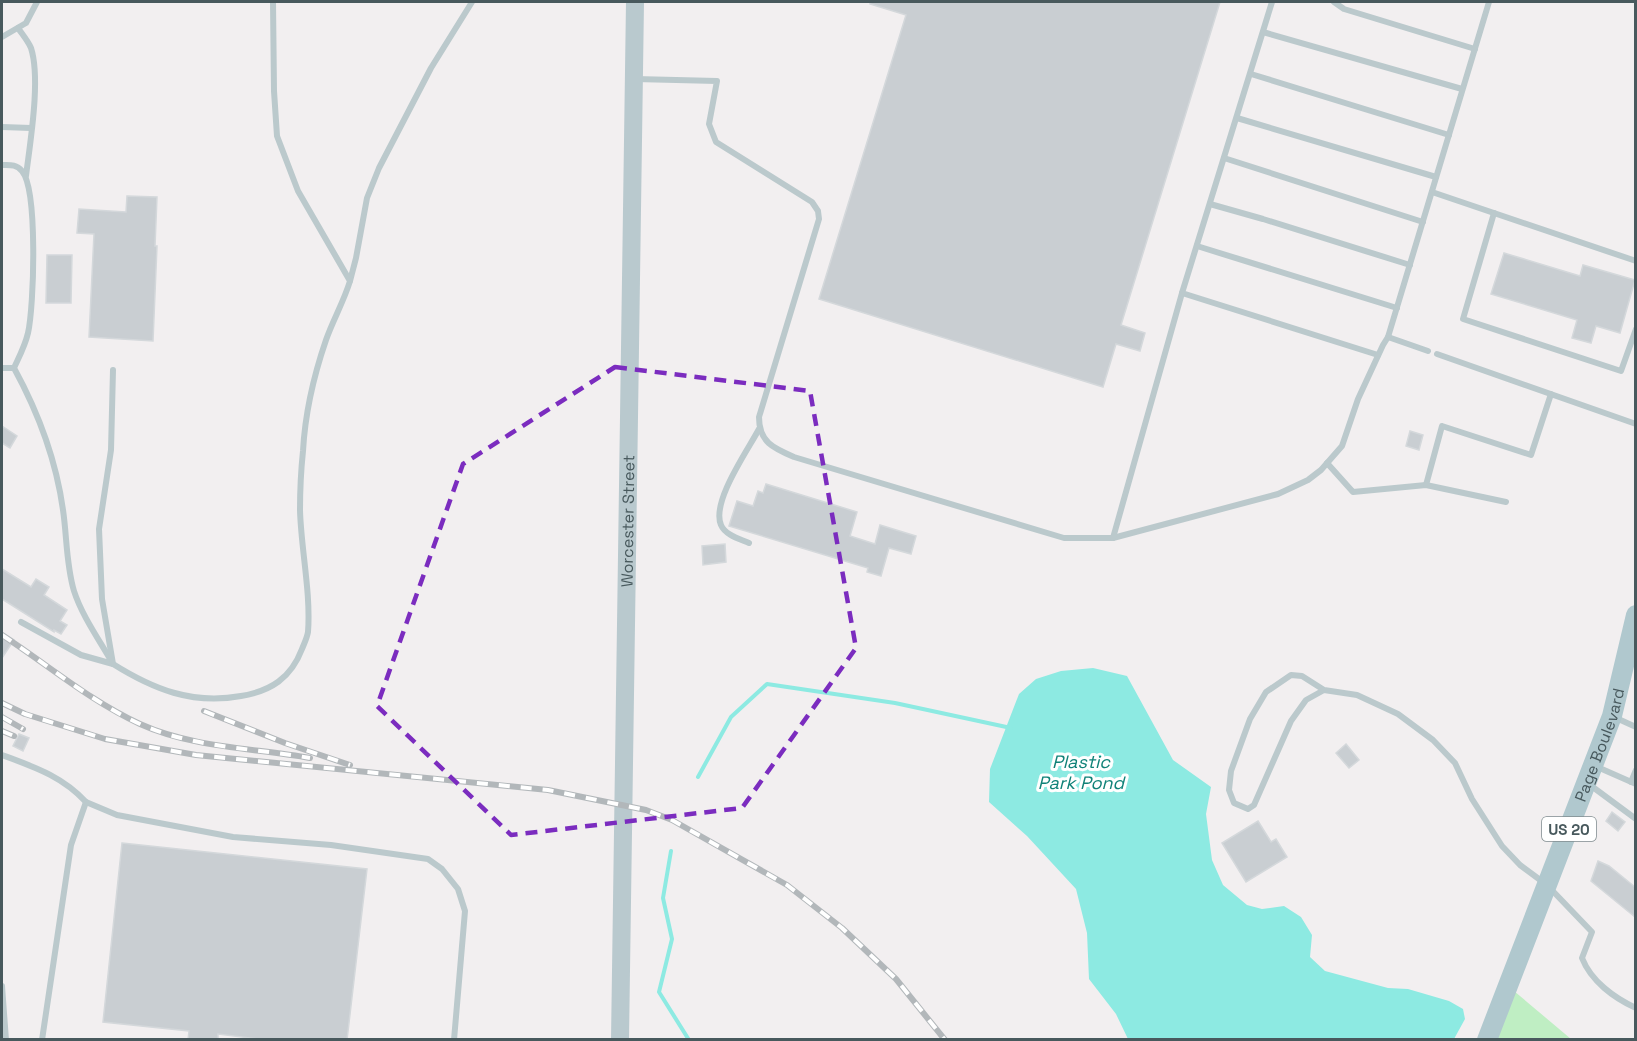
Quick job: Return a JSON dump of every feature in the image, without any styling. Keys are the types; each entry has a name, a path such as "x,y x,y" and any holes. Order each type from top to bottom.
{"main road":[{"name":"Worcester Street","path":"620,1040 635,2"},
{"name":"Page Boulevard","path":"1487,1040 1612,716 1635,615"}],"lane":[{"path":"2,37 26,23 37,2"},
{"path":"273,2 277,136 298,191 350,281"},
{"path":"21,622 81,654 113,664 141,682 170,693 224,699 250,695 269,688 288,674 308,634 300,509 303,449 312,392 325,342 350,281 367,198 378,168 431,68 472,2"},
{"path":"1113,538 1182,293 1272,2"},
{"path":"1334,2 1344,9 1474,49"},
{"path":"759,429 777,450 794,457 1064,538 1113,538 1278,494 1308,480 1342,446 1358,399 1388,337 1489,2"},
{"path":"14,368 28,333 33,303 32,221 26,176 34,69 31,47 18,28"},
{"path":"1263,32 1462,89"},
{"path":"1251,75 1449,135"},
{"path":"634,79 717,81 709,124 716,142 804,196 818,211 819,219 759,417 759,429 722,498 721,525 727,533 749,543"},
{"path":"1237,118 1436,177"},
{"path":"2,127 31,128"},
{"path":"1224,158 1423,222"},
{"path":"2,165 14,165 26,176"},
{"path":"1432,192 1635,261"},
{"path":"1210,204 1410,266"},
{"path":"1494,213 1463,319 1622,371 1635,329"},
{"path":"1197,246 1397,308"},
{"path":"1182,293 1378,355"},
{"path":"1388,337 1428,351"},
{"path":"1437,354 1635,424"},
{"path":"2,368 14,368"},
{"path":"14,368 29,396 55,468 64,510 67,559 74,593 113,664"},
{"path":"113,370 111,450 99,530 102,599 113,664"},
{"path":"1426,485 1442,426 1531,455 1551,394"},
{"path":"1327,463 1353,492 1426,485 1506,502"},
{"path":"1324,690 1306,700 1291,721 1254,805 1248,809 1234,803 1229,790 1231,771 1250,719 1266,692 1291,675 1302,676 1324,690 1357,695 1398,714 1433,740 1455,763 1472,799 1502,846 1520,865 1547,885 1592,932 1582,958 1587,970 1623,1003 1635,1008"},
{"path":"1612,716 1635,727"},
{"path":"2,755 46,772 73,788 86,801 117,815 233,837 331,844 428,859 442,869 458,889 465,911 454,1040"},
{"path":"1590,774 1633,783 1635,770"},
{"path":"1590,774 1635,819"},
{"path":"42,1040 71,845 86,801"},
{"path":"2,986 6,1040"}],"highlighted area":[{"path":"615,367 810,391 856,648 742,808 511,835 377,706 463,464"}],"green space":[{"path":"1514,991 1571,1039 1487,1040"}],"water":[{"name":"Plastic Park Pond","path":"1093,668 1127,676 1173,760 1211,787 1206,814 1212,860 1223,885 1247,905 1262,909 1284,906 1301,917 1312,935 1310,957 1325,971 1388,988 1408,989 1449,1001 1463,1009 1465,1019 1454,1039 1128,1039 1116,1014 1089,979 1087,933 1076,889 1027,836 989,802 990,769 1019,694 1036,679 1061,671"}],"building":[{"path":"870,2 1220,2 1121,325 1145,333 1140,351 1116,344 1103,387 819,299 906,15 870,4"},
{"path":"127,196 157,197 153,341 89,337 94,234 77,233 79,209 126,212"},
{"path":"1504,253 1580,276 1583,265 1635,280 1620,333 1596,326 1591,343 1572,338 1577,320 1491,294"},
{"path":"47,255 72,255 71,303 46,303"},
{"path":"2,426 17,436 10,448 2,443"},
{"path":"1410,431 1423,435 1419,450 1406,446"},
{"path":"766,484 857,512 850,536 875,544 880,525 916,536 911,554 889,548 881,576 867,572 868,568 729,526 737,501 753,506 758,491 763,493"},
{"path":"725,544 726,562 703,565 702,546"},
{"path":"2,569 31,587 36,579 49,587 44,595 67,610 60,621 67,625 61,634 54,630 54,632 2,599"},
{"path":"2,632 14,640 2,658"},
{"path":"19,734 29,738 23,751 13,746"},
{"path":"1346,744 1359,760 1349,768 1336,753"},
{"path":"1612,812 1625,822 1618,831 1606,821"},
{"path":"1258,821 1271,842 1276,839 1287,857 1246,882 1222,843"},
{"path":"122,843 367,869 347,1040 266,1040 218,1034 218,1040 188,1040 189,1031 103,1022"},
{"path":"1598,861 1609,866 1635,887 1635,917 1591,881"}],"waterway":[{"path":"698,777 731,717 767,684 895,703 1011,728"},
{"path":"671,851 663,898 672,939 659,992 689,1040"}],"railway":[{"path":"2,635 86,694 122,715 160,732 202,743 310,758"},
{"path":"2,703 25,714 105,739 196,755 548,790 646,810 672,820 787,885 842,928 896,979 945,1040"},
{"path":"204,711 285,743 350,765"},
{"path":"2,717 23,729"},
{"path":"2,731 14,736"}]}
